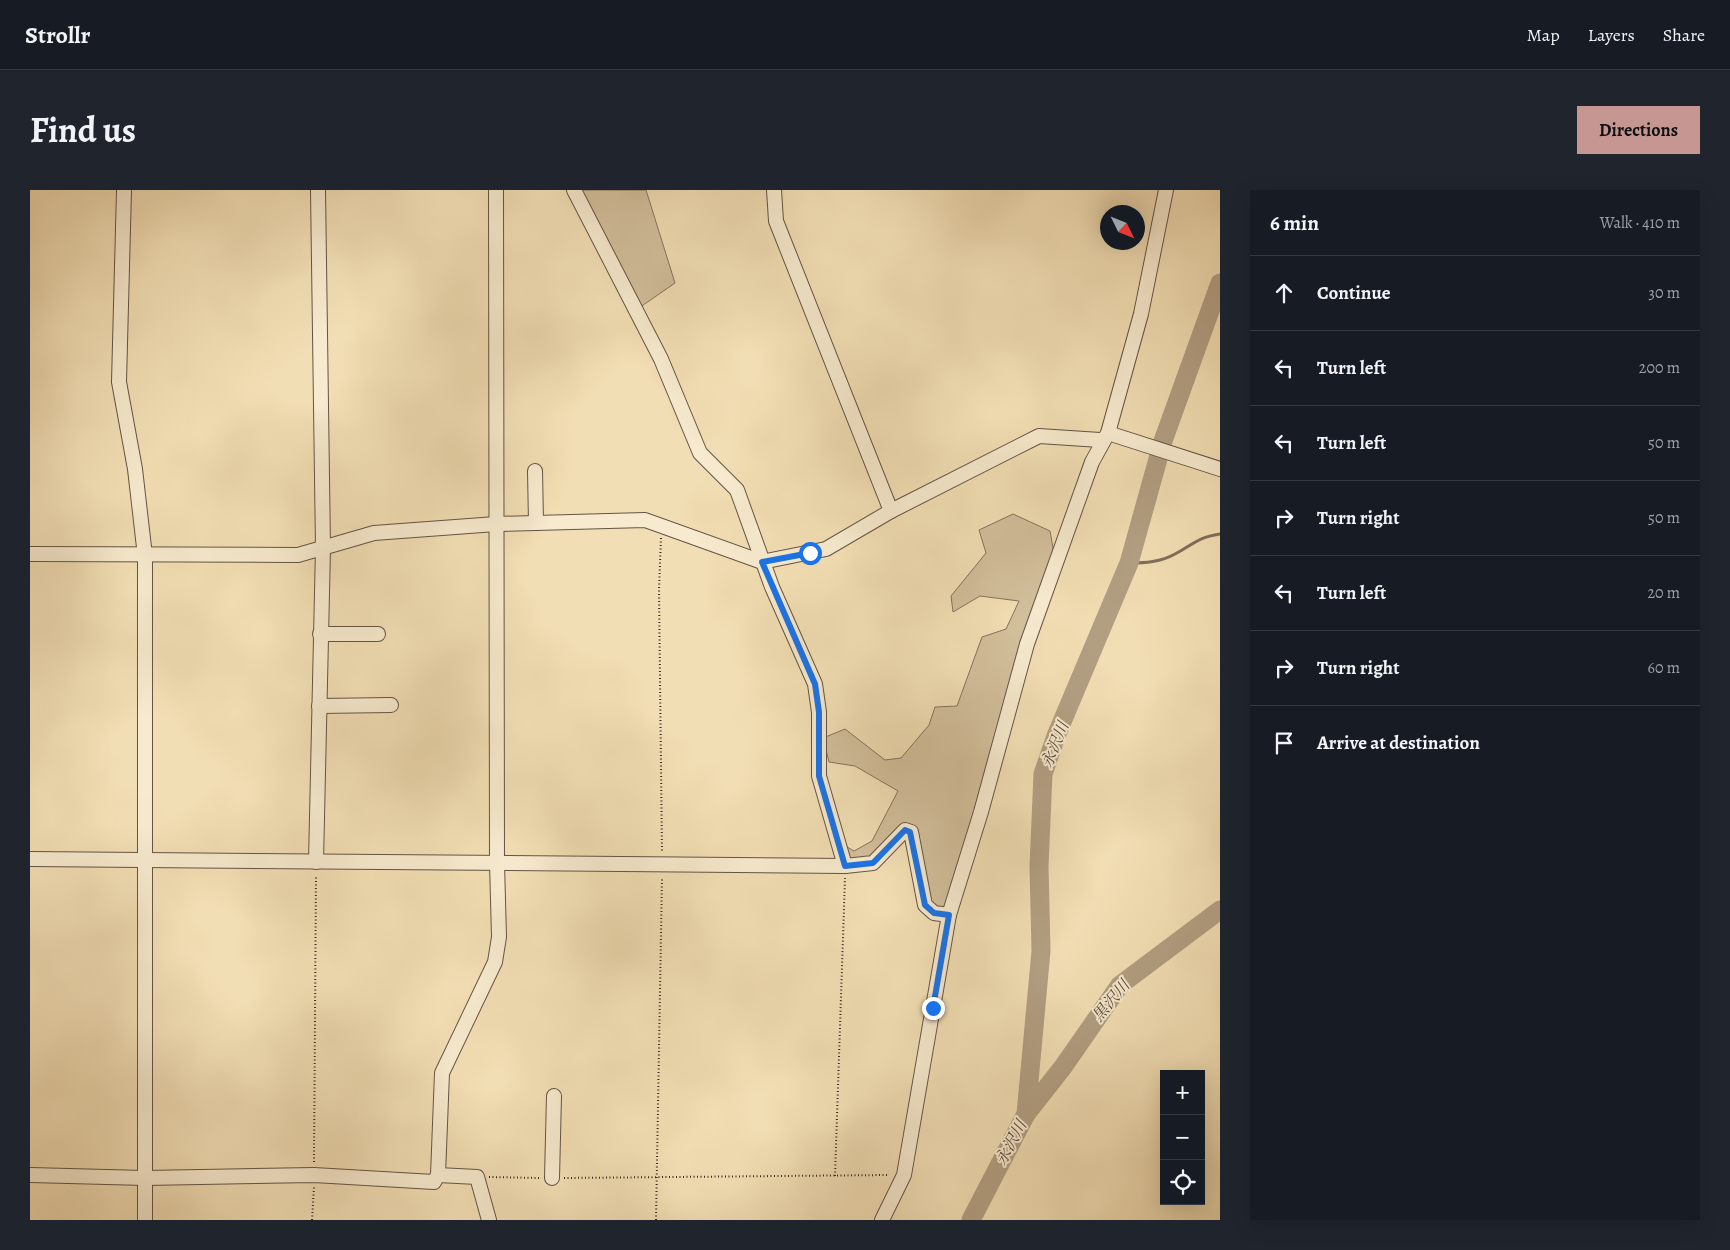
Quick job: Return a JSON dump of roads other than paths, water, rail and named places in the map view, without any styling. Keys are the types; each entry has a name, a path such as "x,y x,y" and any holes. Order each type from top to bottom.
{"street":[{"path":"124,190 119,382 135,468 144,556 143,860 146,1220"},
{"path":"316,862 323,548 318,190"},
{"path":"30,1175 145,1178 314,1175 434,1182 438,1175 442,1073 495,962 499,937 497,863 496,190"},
{"path":"574,190 661,359 700,453 737,490 762,562 815,684 819,712 819,776 845,866"},
{"path":"774,190 776,221 891,511"},
{"path":"882,1220 904,1175 949,915 981,812 1027,644 1092,462 1104,436 1141,314 1166,190"},
{"path":"30,554 128,553 144,556 298,556 374,533 496,524 645,520 762,562 826,549 891,511 1038,436 1104,436 1220,469"},
{"path":"536,471 536,523"},
{"path":"320,634 378,634"},
{"path":"319,706 391,705"},
{"path":"30,859 845,866 873,863 905,830 910,832 925,905 934,913 949,915"},
{"path":"552,1178 554,1096"},
{"path":"438,1175 477,1177 489,1220"}],"waterway":[{"name":"永沢川","path":"971,1220 1026,1114 1041,951 1039,866 1043,774 1056,736 1129,563 1163,441 1220,283"},
{"path":"1129,563 1164,559 1200,539 1220,534"},
{"name":"黒沢川","path":"1026,1114 1063,1067 1120,985 1220,910"}]}
